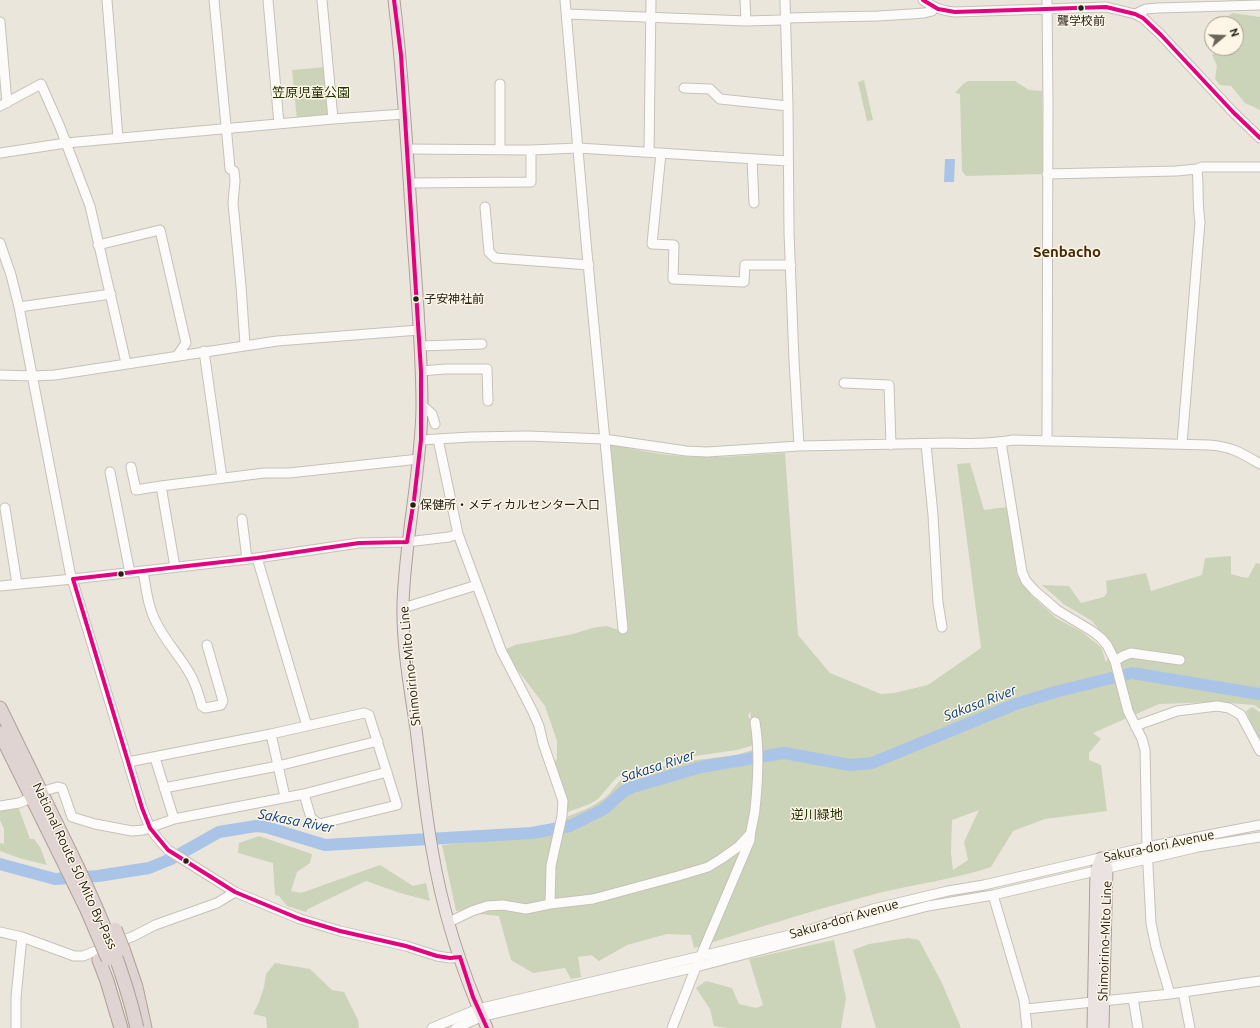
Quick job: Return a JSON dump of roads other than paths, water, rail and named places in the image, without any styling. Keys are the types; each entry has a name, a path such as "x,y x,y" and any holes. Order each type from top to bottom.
{"highway":[{"name":"National Route 50 Mito By-Pass","path":"0,708 72,868 87,910 107,956 129,1028"},
{"path":"6,721 20,740 47,790 121,1028"},
{"name":"National Route 50 Mito By-Pass","path":"0,733 72,868 95,905 122,970 137,1028"},
{"path":"0,739 1,745 26,800 72,868 123,949 136,988 145,1028"}],"main road":[{"name":"Shimoirino-Mito Line","path":"394,0 401,54 420,346 422,404 421,440 414,500 407,542 403,608 406,652 429,830 442,896 449,922"},
{"name":"Shimoirino-Mito Line","path":"1093,1028 1098,1001 1102,869 1101,858"},
{"path":"449,922 480,1013 487,1028"},
{"name":"Shimoirino-Mito Line","path":"1098,1001 1103,1028"}],"street":[{"path":"107,0 118,138"},
{"path":"214,0 230,169 234,171 235,180 233,203 242,286 246,345"},
{"path":"268,0 279,124"},
{"path":"322,0 333,119"},
{"path":"565,0 604,439 623,629"},
{"path":"649,152 651,110 651,0"},
{"path":"745,0 746,21"},
{"path":"785,0 789,232 799,446"},
{"path":"923,0 934,8 946,12 1047,4 1106,7 1135,14 1143,18 1161,35 1233,112 1260,138"},
{"path":"1047,4 1047,440"},
{"path":"1135,14 1159,4 1260,5"},
{"path":"567,14 746,21 911,14 932,11 934,8"},
{"path":"0,22 4,105 41,84 66,142 90,206 126,363"},
{"path":"500,84 500,149"},
{"path":"684,88 710,89 720,99 788,106"},
{"path":"0,153 66,142 404,114"},
{"path":"407,149 531,150 578,148 788,161"},
{"path":"409,183 531,182 531,150"},
{"path":"661,153 652,244 674,246 673,279 744,282 745,265 791,265"},
{"path":"752,159 754,203"},
{"path":"1047,174 1176,171 1202,167 1260,167"},
{"path":"1182,444 1200,222 1197,204 1199,181 1197,168"},
{"path":"485,207 489,252 495,258 589,265"},
{"path":"98,245 160,230 186,343 177,356"},
{"path":"0,243 11,275 19,307 73,580 142,808 150,828 168,850 235,892 300,919 340,931 406,946 437,956 450,958 460,957"},
{"path":"19,307 111,294"},
{"path":"0,375 55,375 277,341 419,330"},
{"path":"420,346 482,344"},
{"path":"204,352 222,478"},
{"path":"421,371 446,369 488,369 488,401"},
{"path":"844,383 889,385 891,444"},
{"path":"422,404 432,414 435,424"},
{"path":"421,440 528,436 604,439 686,451 707,452 799,446 1047,440 1219,446 1231,448 1260,464"},
{"path":"438,439 458,534 501,650 539,726 562,801 551,866 550,904"},
{"path":"1001,442 1022,572 1026,581 1034,592 1057,610 1092,631 1107,645 1116,664 1128,711 1142,739 1146,759 1147,847 1151,923 1156,947 1170,994"},
{"path":"926,444 933,515 938,603 942,627"},
{"path":"131,467 136,490 264,473 289,473 419,459"},
{"path":"110,472 130,573"},
{"path":"161,486 174,567"},
{"path":"5,508 17,584"},
{"path":"242,519 247,559"},
{"path":"0,586 73,580 257,558 359,543 407,542 449,537 458,534"},
{"path":"257,558 307,726"},
{"path":"143,571 146,593 155,620 160,630 190,674 195,683 202,706 205,708 221,705 223,701 207,645"},
{"path":"403,608 476,585"},
{"path":"1116,664 1123,656 1131,653 1180,660"},
{"path":"1135,726 1177,711 1217,706 1229,708 1241,715 1260,751"},
{"path":"128,762 155,758 271,734 364,713 369,715 397,805 319,824 311,818 304,794"},
{"path":"672,1028 696,967 750,840 755,808 758,767 755,722"},
{"path":"271,734 284,796"},
{"path":"164,788 278,766 378,741"},
{"path":"155,758 174,819"},
{"path":"47,790 58,787 62,788 72,817 95,824 132,831 150,828 174,819 284,796 304,794 387,772"},
{"path":"0,806 19,803 26,800"},
{"name":"Sakura-dori Avenue","path":"432,1028 480,1013 807,930 873,909 1147,847 1260,825"},
{"path":"449,922 487,906 503,905 526,909 607,896 708,867 738,847 750,834"},
{"name":"Sakura-dori Avenue","path":"456,1028 480,1013 696,967 928,906 993,894 1198,847 1260,837"},
{"path":"0,932 22,936 74,956 88,955 134,936 155,925 217,903 235,892"},
{"path":"993,894 1026,1008 1027,1028"},
{"path":"16,1028 16,997 22,936"},
{"path":"1026,1008 1170,994 1260,981"},
{"path":"1183,992 1190,1028"},
{"path":"1133,998 1138,1028"}],"water":[{"path":"945,159 955,159 954,182 944,182"}],"waterway":[{"name":"Sakasa River","path":"0,864 55,879 98,876 149,868 171,859 219,832 256,826 266,827 325,845 532,833 570,826 604,809 624,791 701,767 784,753 850,765 872,763 1016,704 1055,692 1132,673 1260,694"}],"place":[{"name":"聾学校前","path":"1081,8"},
{"name":"子安神社前","path":"416,299"},
{"name":"保健所・メディカルセンター入口","path":"413,505"}],"district":[{"name":"Senbacho","path":"1067,252"}],"park label":[{"name":"笠原児童公園","path":"311,93"},
{"name":"逆川緑地","path":"817,815"}]}
